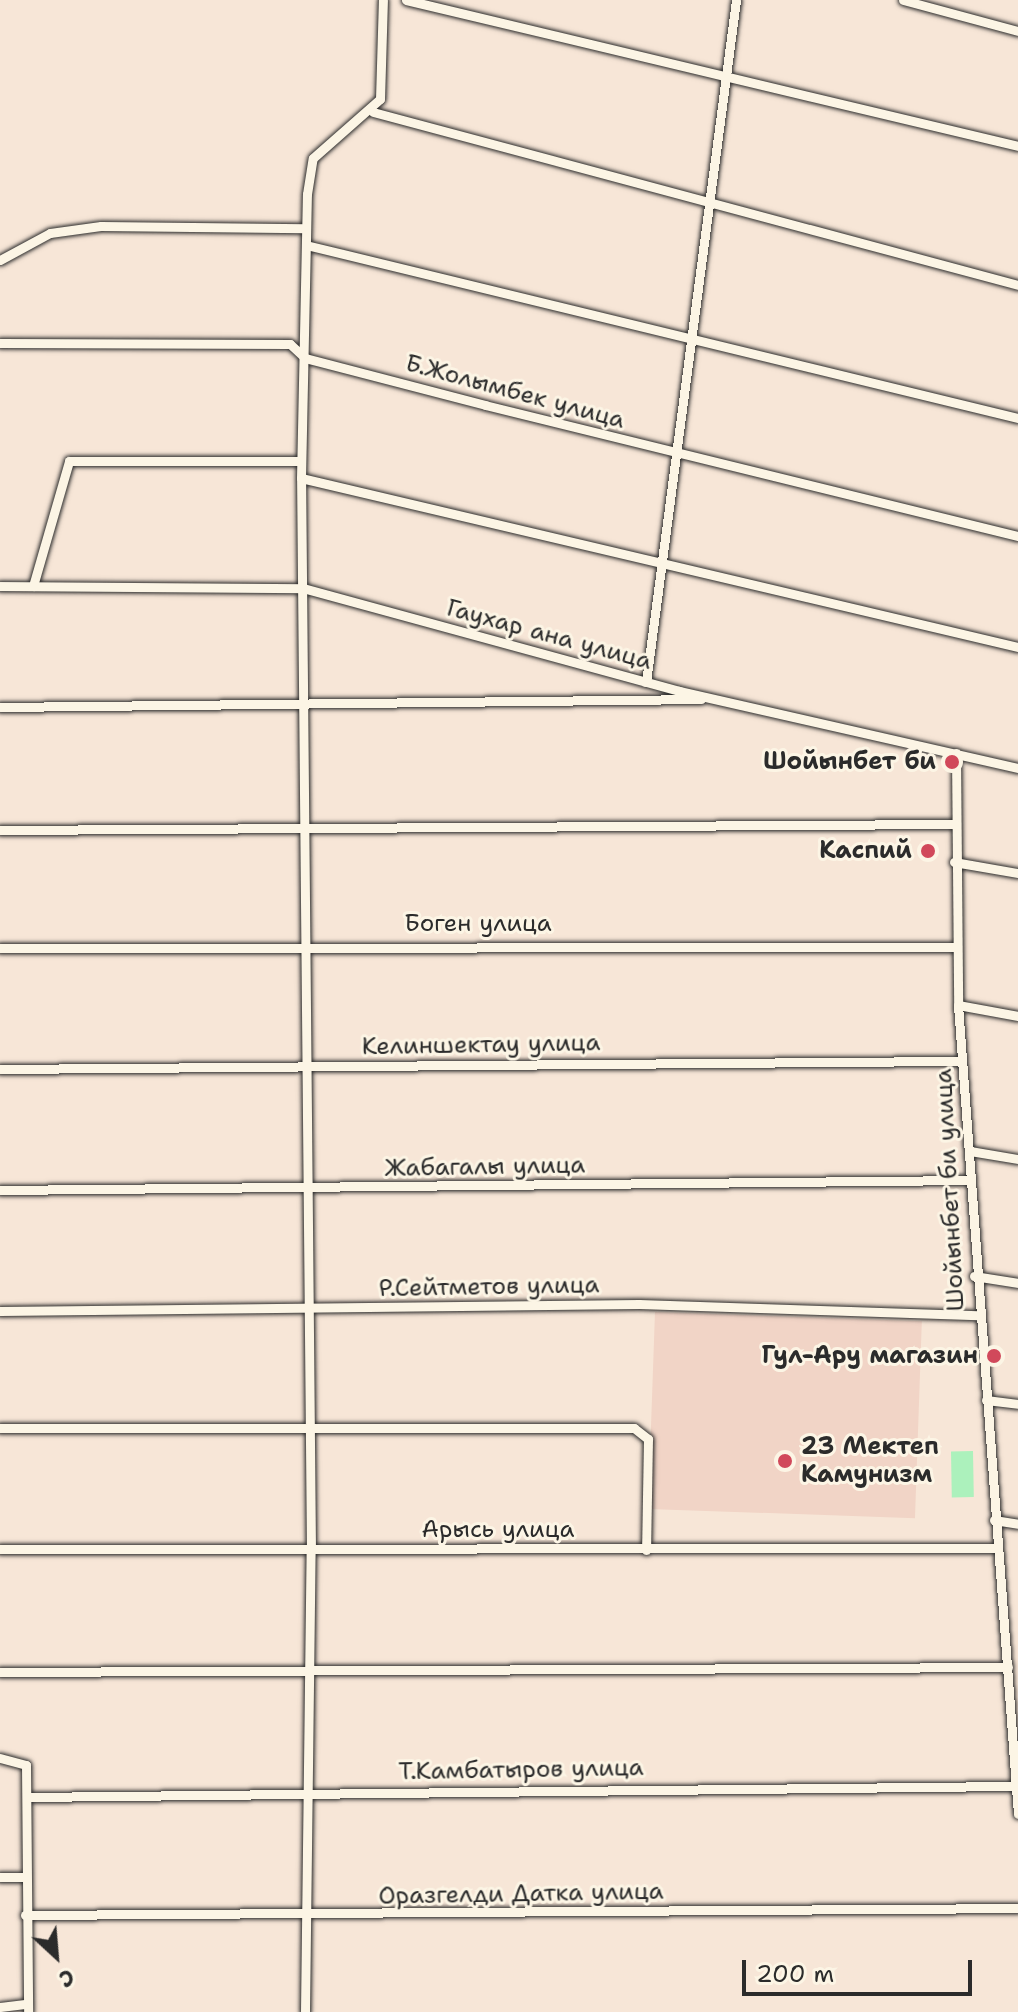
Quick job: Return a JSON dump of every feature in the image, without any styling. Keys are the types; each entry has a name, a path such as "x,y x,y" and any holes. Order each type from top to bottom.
{"street":[{"path":"373,112 383,80 383,0"},
{"path":"406,0 1018,146"},
{"path":"646,682 664,565 673,454 705,203 736,0"},
{"path":"903,0 1018,31"},
{"path":"305,2012 311,1550 309,1188 305,1068 307,827 301,461 306,228 313,158 332,134 373,112 1018,285"},
{"path":"0,260 50,233 101,226 306,228"},
{"path":"306,245 689,335 1018,418"},
{"name":"Б.Жолымбек улица","path":"0,343 290,344 305,358 673,454 1018,536"},
{"path":"33,586 69,461 301,461"},
{"path":"301,478 1018,647"},
{"name":"Гаухар ана улица","path":"0,586 303,588 646,682 1018,768"},
{"path":"0,707 712,698"},
{"name":"Шойынбет би улица","path":"956,753 954,862 958,1005 970,1151 974,1276 996,1548 1016,1744 1018,1814"},
{"path":"0,830 954,824"},
{"path":"954,862 1018,873"},
{"name":"Боген улица","path":"0,948 308,944 956,947"},
{"path":"958,1005 1018,1016"},
{"name":"Келиншектау улица","path":"0,1069 962,1061"},
{"path":"970,1151 1018,1159"},
{"name":"Жабагалы улица","path":"0,1190 971,1180"},
{"path":"974,1276 1018,1283"},
{"name":"Р.Сейтметов улица","path":"0,1311 639,1304 978,1315"},
{"path":"986,1400 1018,1404"},
{"path":"0,1428 643,1431 646,1550"},
{"path":"994,1520 1018,1524"},
{"name":"Арысь улица","path":"0,1549 996,1548"},
{"path":"1006,1632 1018,1633"},
{"path":"0,1672 1008,1667"},
{"path":"0,1758 24,1760 27,1797 27,2008 0,2007"},
{"name":"Т.Камбатыров улица","path":"27,1797 1016,1786"},
{"path":"0,1877 26,1877"},
{"name":"Оразгелди Датка улица","path":"25,1915 305,1916 1018,1908"}],"shaded area":[{"name":"23 Мектеп Камунизм","path":"655,1312 922,1321 915,1518 648,1509"}],"green space":[{"path":"951,1451 973,1451 974,1497 952,1497"}],"place":[{"name":"Шойынбет би","path":"952,762"},
{"name":"Каспий","path":"928,851"},
{"name":"Гул-Ару магазин","path":"994,1356"},
{"name":"23 Мектеп Камунизм","path":"785,1461"}]}
